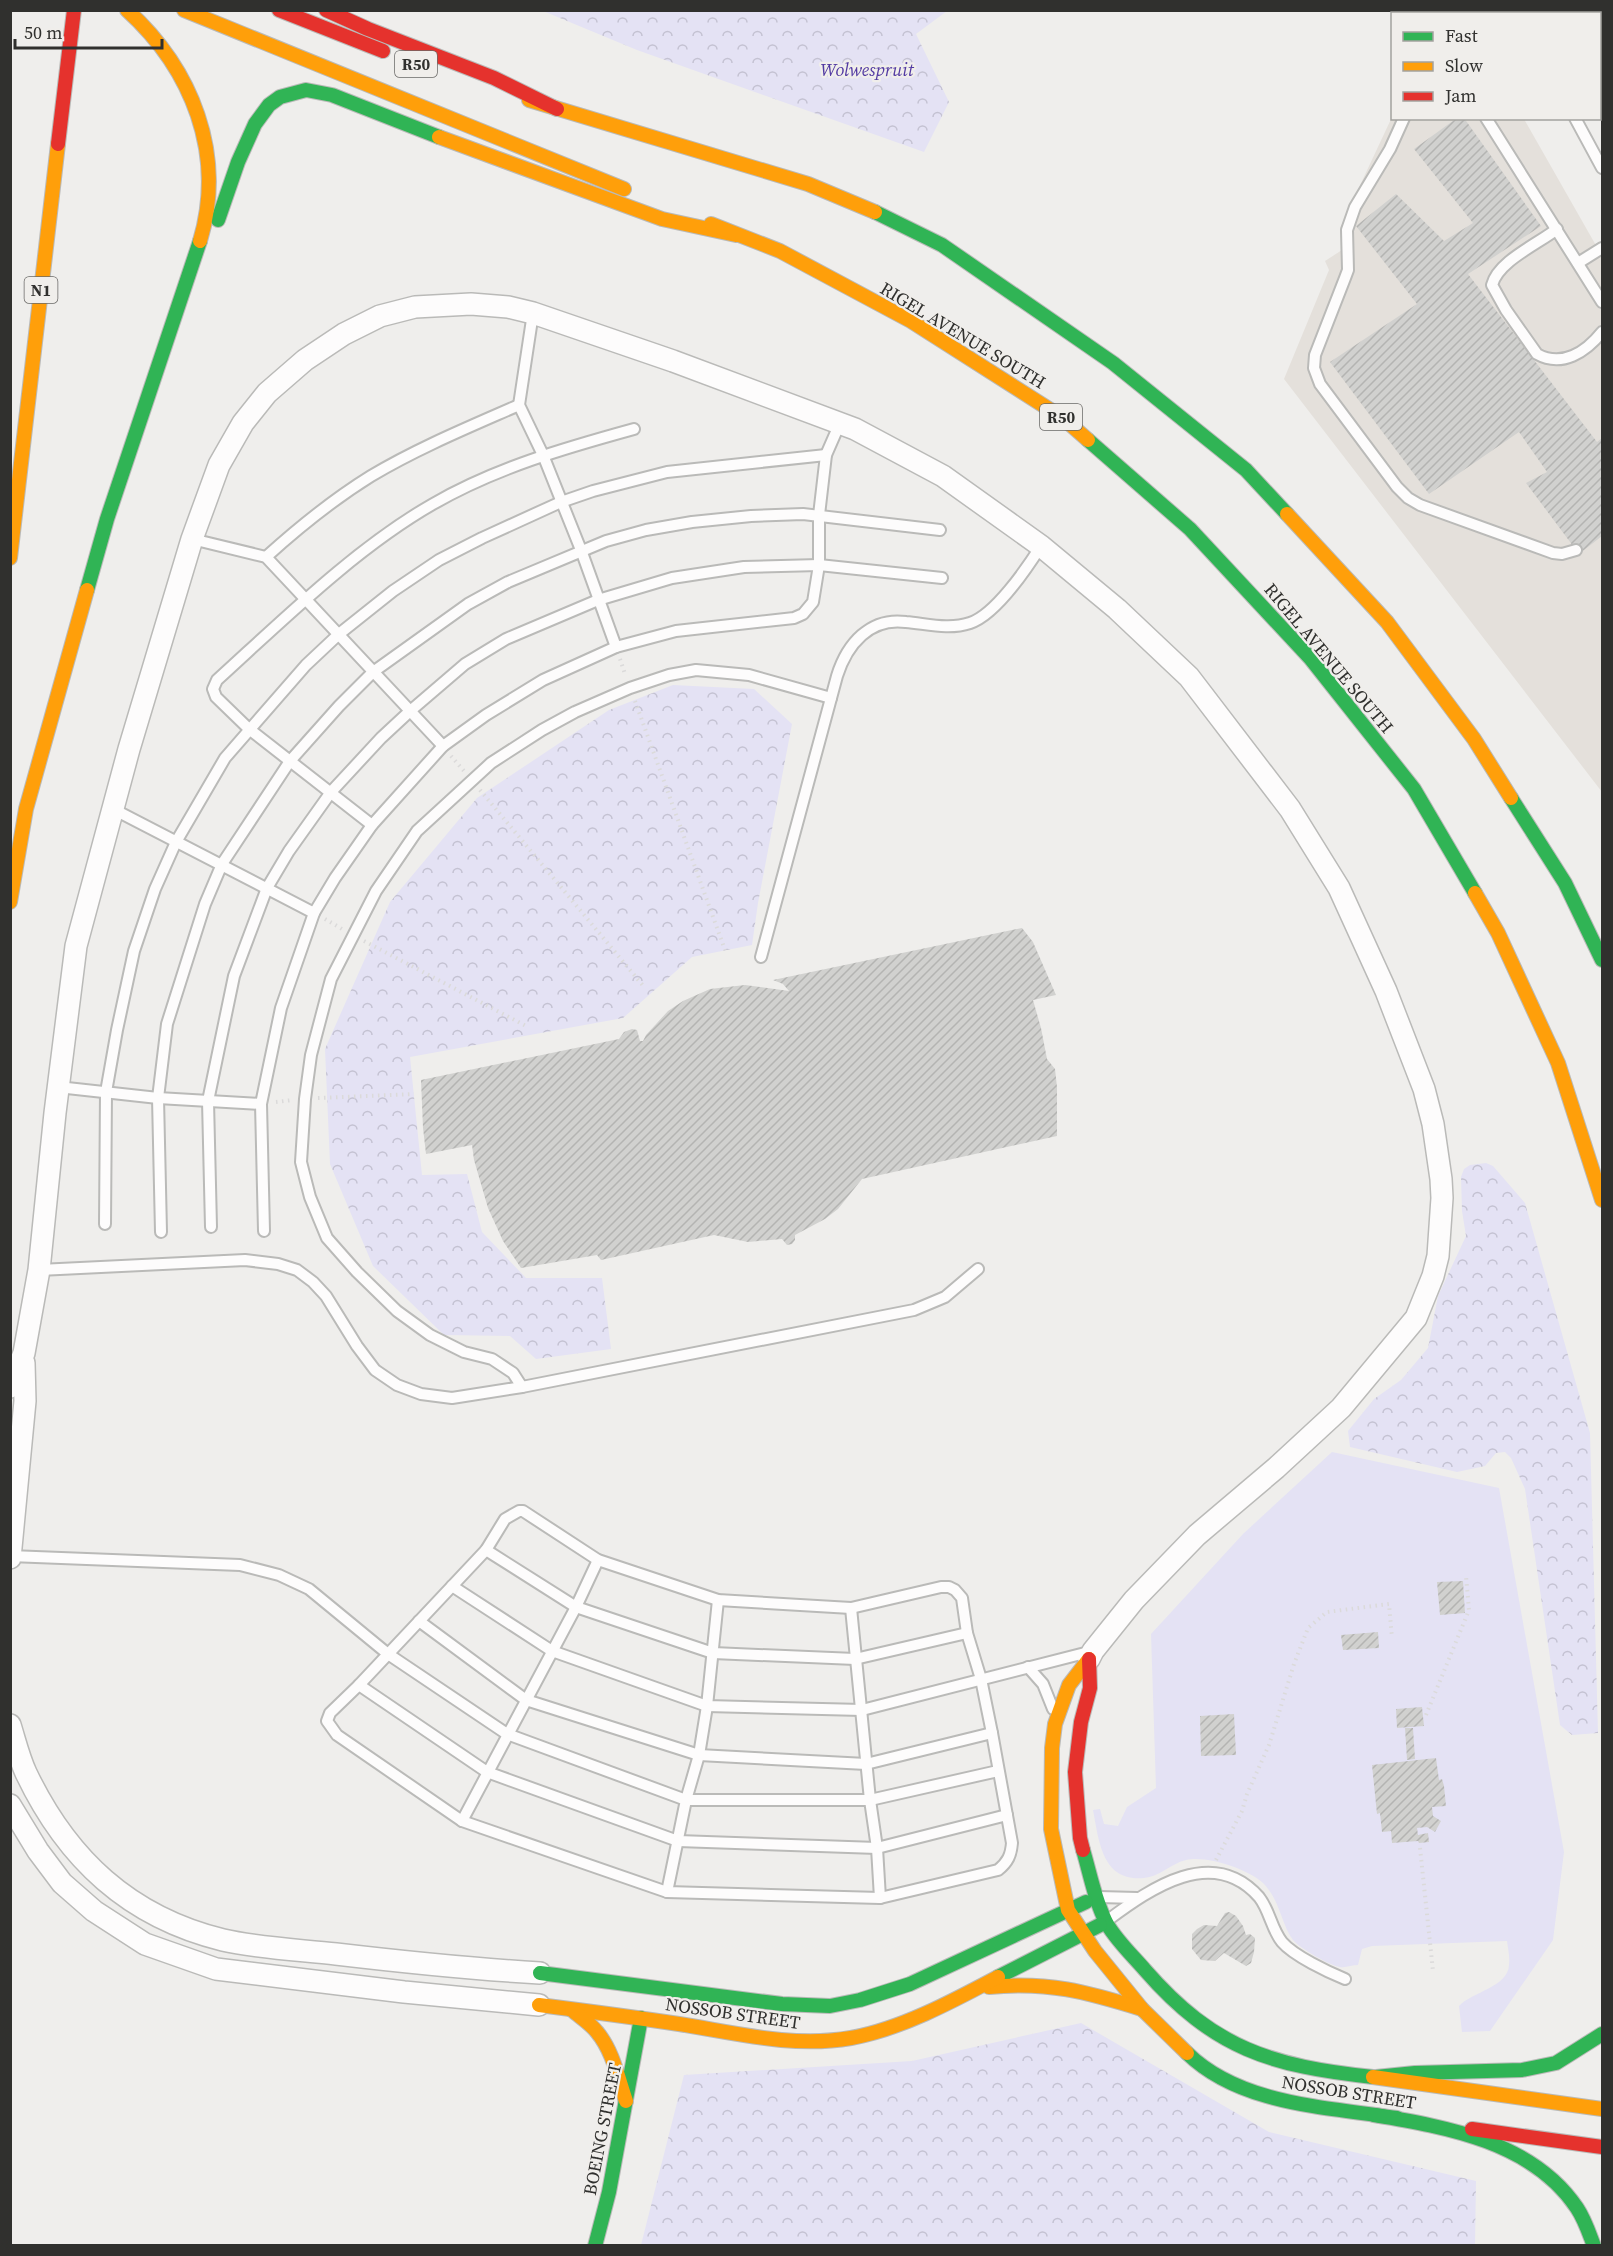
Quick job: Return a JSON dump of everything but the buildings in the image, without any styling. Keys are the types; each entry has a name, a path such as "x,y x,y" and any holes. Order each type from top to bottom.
{"main road":[{"name":"N1","path":"10,558 74,10"},
{"path":"10,902 26,809 107,519 196,255 211,195 209,162 204,136 195,109 171,58 159,42 126,10"},
{"name":"R50","path":"184,10 636,194"},
{"name":"R50","path":"279,10 395,56"},
{"path":"326,10 368,29 494,78 557,109"},
{"name":"R50","path":"427,67 557,109 808,184 874,212 942,245 1113,363 1237,462 1387,622 1474,740 1565,883 1602,960"},
{"path":"145,402 213,242 231,181 255,124 269,105 294,92 306,90 332,95 662,219 736,235"},
{"name":"RIGEL AVENUE SOUTH","path":"658,203 780,251 911,321 1063,418 1190,529 1310,658 1414,789 1498,933 1558,1063 1602,1200"},
{"path":"1091,1655 1090,1688 1081,1722 1075,1772 1080,1838 1097,1897"},
{"name":"NOSSOB STREET","path":"1091,1655 1069,1685 1055,1724 1052,1748 1051,1829 1068,1910 1083,1933 1142,2008 1192,2058 1231,2083 1273,2099 1602,2147"},
{"name":"NOSSOB STREET","path":"750,2000 830,2006 860,2000 897,1989 941,1971 1097,1897 1106,1922 1159,1986 1201,2024 1222,2038 1266,2058 1319,2071 1602,2109"},
{"name":"NOSSOB STREET","path":"539,2005 641,2018 792,2042 849,2038 873,2033 952,2002 1046,1950 1106,1922"},
{"path":"540,1974 594,1994"},
{"path":"540,1974 750,2000"},
{"path":"978,1989 1022,1984 1042,1985 1078,1990 1142,2008"},
{"path":"678,2005 750,2000"},
{"path":"621,2002 638,2011 641,2018 651,2010 662,2008"},
{"path":"572,2010 597,2032 604,2043 626,2101"},
{"name":"BOEING STREET","path":"595,2246 609,2192 626,2101 640,2052 641,2018"},
{"path":"672,2037 709,2029"},
{"path":"1377,2077 1414,2073 1534,2068 1556,2063 1602,2034"},
{"path":"1374,2115 1429,2124 1463,2133 1516,2153 1551,2177 1576,2205 1594,2246"}],"street":[{"path":"10,1388 24,1353 39,1270 76,946 112,809 192,539 219,465 243,423 267,393 305,360 334,340 380,316 415,307 471,304 508,307 533,313 673,361 855,429 943,476 1041,546 1117,609 1189,677 1297,819 1339,888 1386,991 1418,1072 1433,1124 1442,1198 1438,1256 1433,1276 1416,1317 1341,1408 1276,1468 1197,1535 1134,1600 1091,1655"},
{"path":"11,1556 26,1401 24,1353"},
{"path":"10,1725 25,1772 62,1834 84,1863 112,1888 158,1918 223,1940 407,1962 540,1974"},
{"path":"10,1805 38,1851 63,1883 94,1911 145,1944 216,1969 539,2005"}],"lane":[{"path":"1403,120 1350,220 1347,230 1348,270 1315,355 1314,368 1320,384 1397,487 1408,498 1420,505 1553,553 1563,554 1576,550"},
{"path":"1487,120 1578,263 1598,286 1602,302"},
{"path":"1576,120 1602,168"},
{"path":"1557,229 1506,264 1494,277 1492,285 1506,310 1537,354 1543,357 1556,360 1568,359 1583,351 1602,332"},
{"path":"1578,263 1602,248"},
{"path":"533,313 519,405 543,455 616,647"},
{"path":"266,557 295,531 371,477 440,440 519,405"},
{"path":"264,1231 261,1104 280,1008 314,913 372,825 443,746 486,715 543,680 616,647 676,631 794,618 803,614 813,602 819,565 819,515 826,455 840,423"},
{"path":"372,825 249,729 216,697 214,684 305,600 387,533 433,503 483,479 543,455 634,429"},
{"path":"105,1224 106,1092 134,951 154,889 176,842 225,758 306,665 339,634 393,591 439,560 561,502 593,491 667,472 826,455"},
{"path":"161,1232 158,1098 167,1024 205,904 222,864 290,761 373,672 468,604 508,582 581,550 646,530 750,516 819,515 940,530"},
{"path":"192,539 266,557 443,746"},
{"path":"761,957 842,660 852,645 863,632 891,621 936,627 970,624 983,618 1020,578 1041,546"},
{"path":"211,1227 208,1101 234,976 267,888 331,792 381,738 409,712 465,664 506,639 598,600 672,578 744,567 819,565 942,578"},
{"path":"522,1387 513,1373 492,1359 464,1352 439,1339 397,1311 357,1272 327,1238 310,1197 301,1162 305,1099 311,1055 331,980 376,891 417,831 491,763 542,730 575,712 630,688 669,675 696,670 749,675 831,698"},
{"path":"112,809 314,913"},
{"path":"58,1088 158,1098 261,1104"},
{"path":"39,1270 246,1260 278,1264 297,1270 313,1281 327,1296 357,1346 375,1370 397,1385 421,1394 452,1398 522,1387 914,1310 945,1297 978,1269"},
{"path":"519,1511 526,1513 598,1560 718,1600 851,1608 941,1587 950,1587 955,1590 962,1598 967,1633 981,1679 992,1733 1012,1843 1007,1863 998,1870 880,1898 667,1892 462,1821 337,1735 327,1721 330,1713 486,1550 504,1519 519,1511"},
{"path":"486,1550 576,1607 713,1653 855,1659 967,1633"},
{"path":"11,1556 240,1565 269,1572 309,1589 388,1654 507,1734 686,1800 870,1800 998,1771"},
{"path":"462,1821 486,1772 576,1607 598,1560"},
{"path":"452,1587 552,1651 707,1706 862,1710 1028,1667 1091,1655"},
{"path":"667,1892 686,1800 699,1755 707,1706 718,1600"},
{"path":"851,1608 866,1764 877,1848 880,1898"},
{"path":"419,1622 526,1700 699,1755 866,1764 992,1733"},
{"path":"1028,1667 1044,1684 1051,1702 1055,1724"},
{"path":"359,1685 486,1772 678,1841 877,1848 1007,1815"},
{"path":"1106,1922 1137,1899 1195,1873 1211,1872 1227,1875 1252,1891 1267,1910 1274,1931 1284,1944 1321,1969 1345,1979"},
{"path":"1097,1897 1137,1899"}],"path":[{"path":"616,647 725,950"},
{"path":"443,746 645,988"},
{"path":"314,913 526,1026"},
{"path":"261,1104 305,1099 414,1094"},
{"path":"1426,1715 1470,1610 1466,1576"},
{"path":"1211,1872 1220,1850 1242,1811 1247,1794 1269,1745 1294,1664 1308,1628 1328,1612 1389,1604 1392,1638"},
{"path":"1420,1848 1433,1971"}],"shaded area":[{"path":"1391,119 1525,120 1602,256 1602,792 1284,379 1329,270 1325,261 1342,250 1340,228"}],"green space":[{"name":"Wolwespruit","path":"543,11 947,11 916,34 949,102 924,152 637,50"},
{"path":"673,685 754,689 792,724 752,945 692,957 623,1018 410,1057 422,1175 467,1174 482,1232 526,1278 602,1278 611,1349 536,1359 510,1336 444,1335 373,1266 330,1164 325,1049 390,902 477,798 609,710"},
{"path":"1486,1163 1493,1166 1525,1203 1590,1433 1598,1733 1572,1735 1560,1725 1525,1489 1511,1458 1505,1452 1496,1453 1485,1466 1457,1472 1350,1447 1348,1431 1374,1399 1401,1380 1428,1348 1438,1296 1466,1236 1462,1211 1461,1177 1464,1169 1470,1165"},
{"path":"1332,1452 1499,1488 1564,1852 1553,1940 1490,2031 1462,2032 1459,2006 1503,1979 1509,1965 1507,1941 1372,1946 1362,1949 1358,1965 1340,1967 1315,1956 1293,1940 1269,1890 1248,1873 1216,1861 1195,1859 1181,1862 1150,1877 1130,1877 1119,1873 1111,1866 1101,1846 1093,1810 1100,1809 1104,1824 1118,1826 1127,1807 1156,1788 1151,1634 1243,1534"},
{"path":"1081,2023 1269,2132 1476,2181 1475,2245 641,2245 684,2075 912,2061"}],"traffic: fast":[{"path":"218,220 238,162 255,124 269,105 280,97 306,90 332,95 439,137"},
{"path":"875,212 942,245 1113,363 1246,470 1287,514"},
{"path":"87,590 107,519 200,241"},
{"path":"1088,440 1190,529 1310,658 1414,789 1475,893"},
{"path":"1511,798 1565,883 1602,960"},
{"path":"1083,1850 1099,1906 1107,1924 1125,1948 1170,1997 1195,2018 1221,2036 1274,2059 1304,2067 1373,2077"},
{"path":"540,1973 782,2004 830,2006 860,2000 910,1984 1086,1902"},
{"path":"998,1977 1100,1925"},
{"path":"595,2246 609,2192 641,2018"},
{"path":"1376,2077 1415,2073 1522,2070 1556,2063 1602,2034"},
{"path":"1187,2053 1208,2070 1232,2084 1258,2094 1314,2106 1397,2118"},
{"path":"1374,2115 1459,2132 1513,2153 1537,2167 1559,2186 1577,2208 1594,2246"}],"traffic: slow":[{"path":"127,10 150,33 169,59 186,86 198,115 209,176 207,209 200,241"},
{"path":"184,10 624,189"},
{"path":"529,100 808,184 875,212"},
{"path":"439,137 662,219 736,235"},
{"path":"10,558 58,144"},
{"path":"711,224 780,251 911,321 1063,418 1088,440"},
{"path":"1287,514 1387,622 1474,739 1511,798"},
{"path":"10,902 26,809 87,590"},
{"path":"1475,893 1498,933 1558,1063 1602,1200"},
{"path":"1089,1659 1069,1685 1055,1724 1052,1748 1051,1829 1068,1910 1095,1951 1142,2009 1187,2053"},
{"path":"539,2005 765,2038 829,2041 870,2034 908,2021 998,1977"},
{"path":"989,1987 1030,1986 1067,1989 1142,2009"},
{"path":"572,2010 603,2039 626,2101"},
{"path":"1373,2077 1602,2109"}],"traffic: jam":[{"path":"58,144 74,10"},
{"path":"279,10 383,51"},
{"path":"326,10 368,29 494,78 557,109"},
{"path":"1083,1850 1075,1772 1081,1722 1090,1688 1089,1659"},
{"path":"1472,2129 1602,2147"}]}
